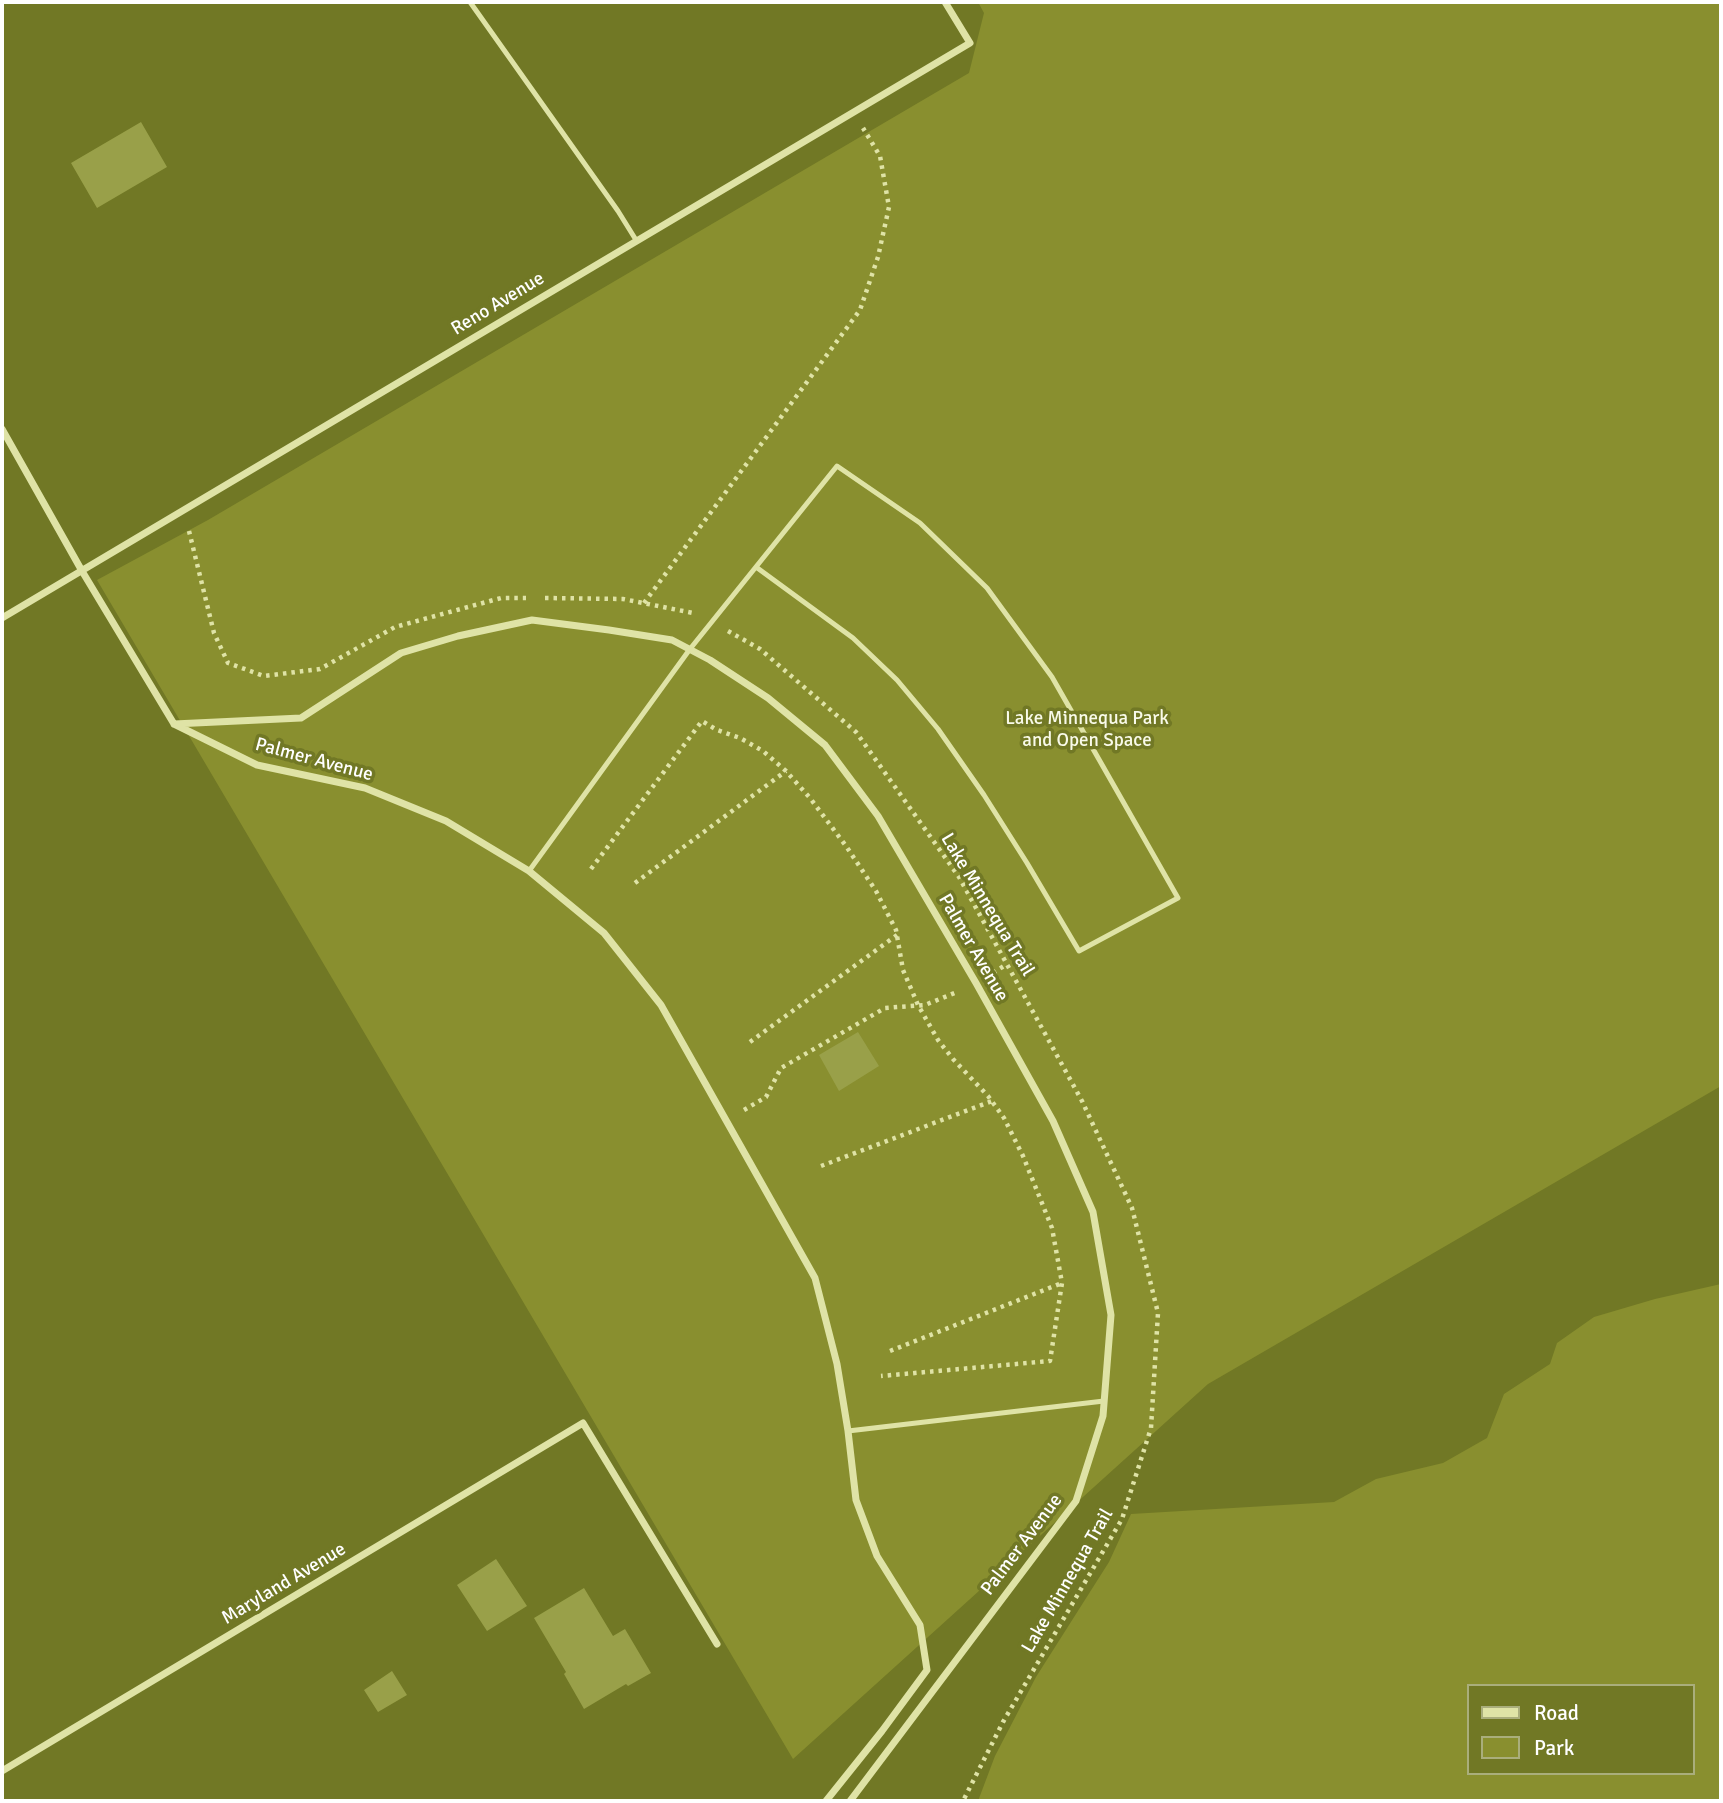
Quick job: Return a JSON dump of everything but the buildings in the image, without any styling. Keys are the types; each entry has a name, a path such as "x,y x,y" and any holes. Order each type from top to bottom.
{"street":[{"name":"Reno Avenue","path":"2,618 970,43 945,2"},
{"path":"2,429 82,571 174,724"},
{"name":"Palmer Avenue","path":"174,724 301,718 401,653 458,636 532,621 672,640 710,660 768,698 825,745 878,816 1053,1121 1093,1212 1111,1315 1103,1416 1076,1501 850,1801"},
{"name":"Palmer Avenue","path":"174,724 257,765 365,788 446,821 529,871 604,933 661,1005 815,1278 837,1364 856,1500 877,1556 920,1625 927,1670 826,1801"},
{"name":"Maryland Avenue","path":"2,1771 583,1423 717,1644"}],"lane":[{"path":"470,2 636,240"},
{"path":"529,871 690,649 837,466 920,523 987,589 1052,677 1178,898 1079,951 984,795 938,729 897,680 853,638 757,567"},
{"path":"848,1431 1104,1401"}],"path":[{"path":"644,603 860,310 878,257 889,207 880,156 853,112"},
{"path":"184,510 214,633 223,653 228,663 264,676 320,669 395,627 501,598 528,598"},
{"name":"Lake Minnequa Trail","path":"541,598 623,599 694,613 760,649 856,732 959,877 1082,1101 1132,1208 1158,1313 1151,1428 1122,1519 1003,1722 963,1801"},
{"path":"591,869 702,721 763,751 786,771 810,798 876,891 897,935 903,970 918,1005 953,1059 1004,1118 1023,1156 1052,1228 1062,1283 1050,1361 881,1376"},
{"path":"635,883 786,771"},
{"path":"750,1042 897,935"},
{"path":"726,1120 766,1097 781,1068 885,1008 926,1005 976,984 1007,964"},
{"path":"821,1166 992,1101"},
{"path":"890,1351 1062,1283"}],"green space":[{"name":"Lake Minnequa Park and Open Space","path":"978,2 1721,2 1721,1086 1208,1384 793,1759 97,580 208,520 969,73 984,13"},
{"path":"1721,1284 1721,1801 978,1801 995,1756 1036,1677 1109,1562 1131,1514 1334,1502 1376,1479 1443,1463 1487,1438 1504,1394 1550,1364 1557,1343 1594,1317"}]}
